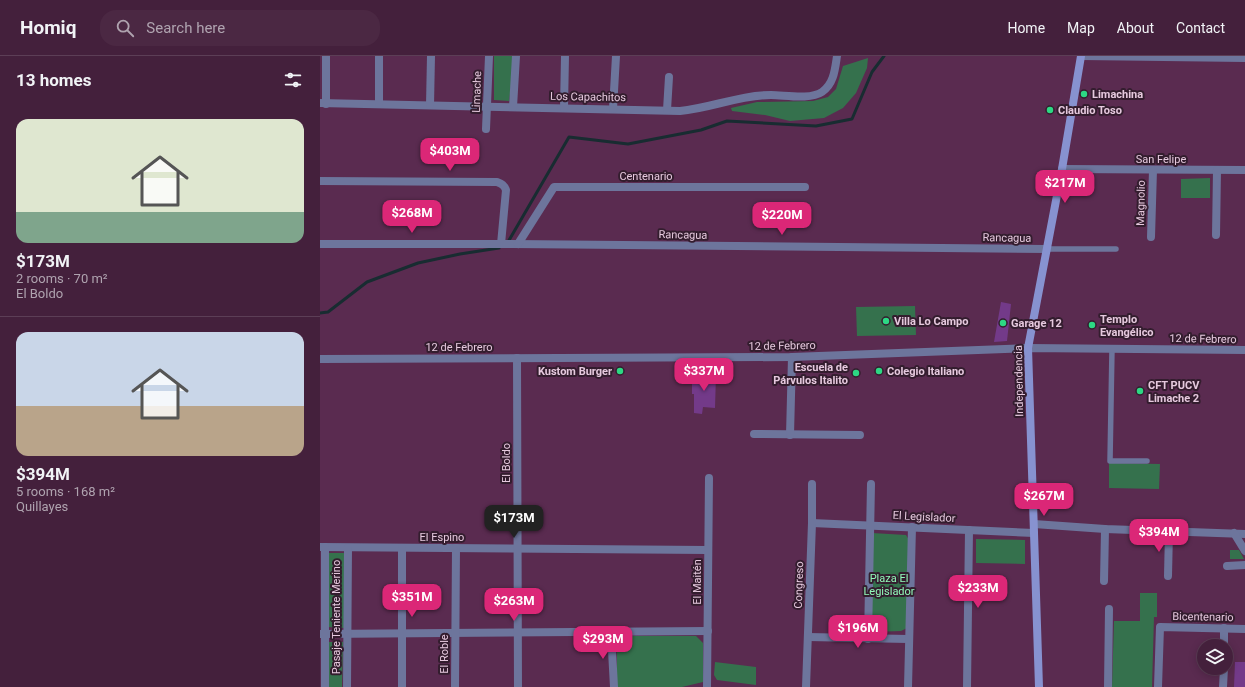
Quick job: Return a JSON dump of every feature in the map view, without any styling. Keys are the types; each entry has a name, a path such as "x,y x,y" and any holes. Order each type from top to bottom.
{"main road":[{"name":"Independencia","path":"1039,687 1028,348 1062,169 1081,56"}],"street":[{"path":"323,104 326,56"},
{"path":"379,56 379,104"},
{"path":"430,105 431,56"},
{"name":"Limache","path":"486,129 489,56"},
{"path":"513,107 516,56"},
{"path":"564,108 565,56"},
{"path":"613,109 616,56"},
{"name":"Los Capachitos","path":"323,104 692,110 750,96 813,96 826,88 833,78 837,56"},
{"path":"1081,56 1245,58"},
{"path":"667,110 669,77"},
{"name":"San Felipe","path":"1062,169 1245,170"},
{"name":"Magnolio","path":"1152,237 1153,170"},
{"path":"1216,235 1217,170"},
{"path":"320,181 501,183 504,185 506,190 508,244"},
{"name":"Centenario","path":"508,244 554,187 805,187"},
{"name":"Rancagua","path":"320,244 508,244 1047,249"},
{"name":"12 de Febrero","path":"320,360 792,357 1028,348 1245,350"},
{"path":"790,435 792,357"},
{"name":"El Boldo","path":"516,358 518,687"},
{"path":"754,434 860,435"},
{"name":"El Maitén","path":"707,687 709,478"},
{"name":"Congreso","path":"806,687 812,484"},
{"path":"868,639 872,484"},
{"name":"El Legislador","path":"812,523 1034,533"},
{"path":"1034,524 1105,529 1245,534"},
{"path":"908,687 912,527"},
{"path":"1104,581 1105,529"},
{"path":"967,687 970,530"},
{"path":"1168,576 1169,531"},
{"path":"1234,533 1245,551"},
{"name":"El Espino","path":"323,547 708,550"},
{"name":"Pasaje Teniente Merino","path":"323,547 322,634 325,687"},
{"name":"Pasaje Teniente Merino","path":"347,687 348,548"},
{"path":"402,548 402,687"},
{"name":"El Roble","path":"455,687 456,548"},
{"path":"1227,566 1245,565"},
{"path":"1108,687 1109,609"},
{"name":"Bicentenario","path":"1158,687 1160,627 1245,629"},
{"path":"1224,628 1224,639"},
{"path":"322,634 708,631"},
{"path":"611,632 614,687"},
{"path":"808,637 908,639"},
{"path":"1223,687 1224,675"}],"lane":[{"path":"1047,249 1116,249"},
{"path":"1112,349 1110,461 1147,461"}],"green space":[{"path":"494,56 515,56 509,101 494,100"},
{"path":"868,58 867,68 856,93 843,108 824,118 790,121 765,115 732,111 731,108 757,102 813,101 828,97 836,89 843,66"},
{"path":"1210,178 1210,198 1181,198 1181,179"},
{"name":"Villa Lo Campo","path":"915,306 916,335 857,336 856,307"},
{"path":"1109,463 1160,464 1159,489 1109,488"},
{"name":"Plaza El Legislador","path":"872,533 906,535 909,540 907,628 901,631 872,632 870,630"},
{"path":"976,539 1025,540 1025,564 976,563"},
{"path":"1230,550 1239,550 1244,559 1230,559"},
{"path":"329,553 346,553 345,628 328,627"},
{"path":"1140,593 1157,593 1157,617 1154,617 1152,687 1112,687 1114,621 1140,621"},
{"path":"619,636 696,636 703,643 703,682 682,687 617,687 617,642"},
{"path":"326,642 343,642 342,687 325,687"},
{"path":"715,662 756,667 756,685 717,680 714,675"}],"building":[{"name":"Garage 12","path":"1001,302 1011,304 1007,341 994,342"},
{"path":"692,374 716,375 715,408 703,407 702,414 694,413"},
{"path":"1235,662 1245,662 1245,687 1234,687"}],"waterway":[{"path":"508,242 569,137 628,144 701,130 727,121 816,126 852,119 872,72 884,56"},
{"path":"320,313 328,312 367,282 418,263 460,254 499,248"}],"place":[{"name":"Limachina","path":"1084,94"},
{"name":"Claudio Toso","path":"1050,110"},
{"name":"Villa Lo Campo","path":"886,321"},
{"name":"Garage 12","path":"1003,323"},
{"name":"Templo Evangélico","path":"1092,325"},
{"name":"Kustom Burger","path":"620,371"},
{"name":"Colegio Italiano","path":"879,371"},
{"name":"Escuela de Párvulos Italito","path":"856,373"},
{"name":"CFT PUCV Limache 2","path":"1140,391"}]}
